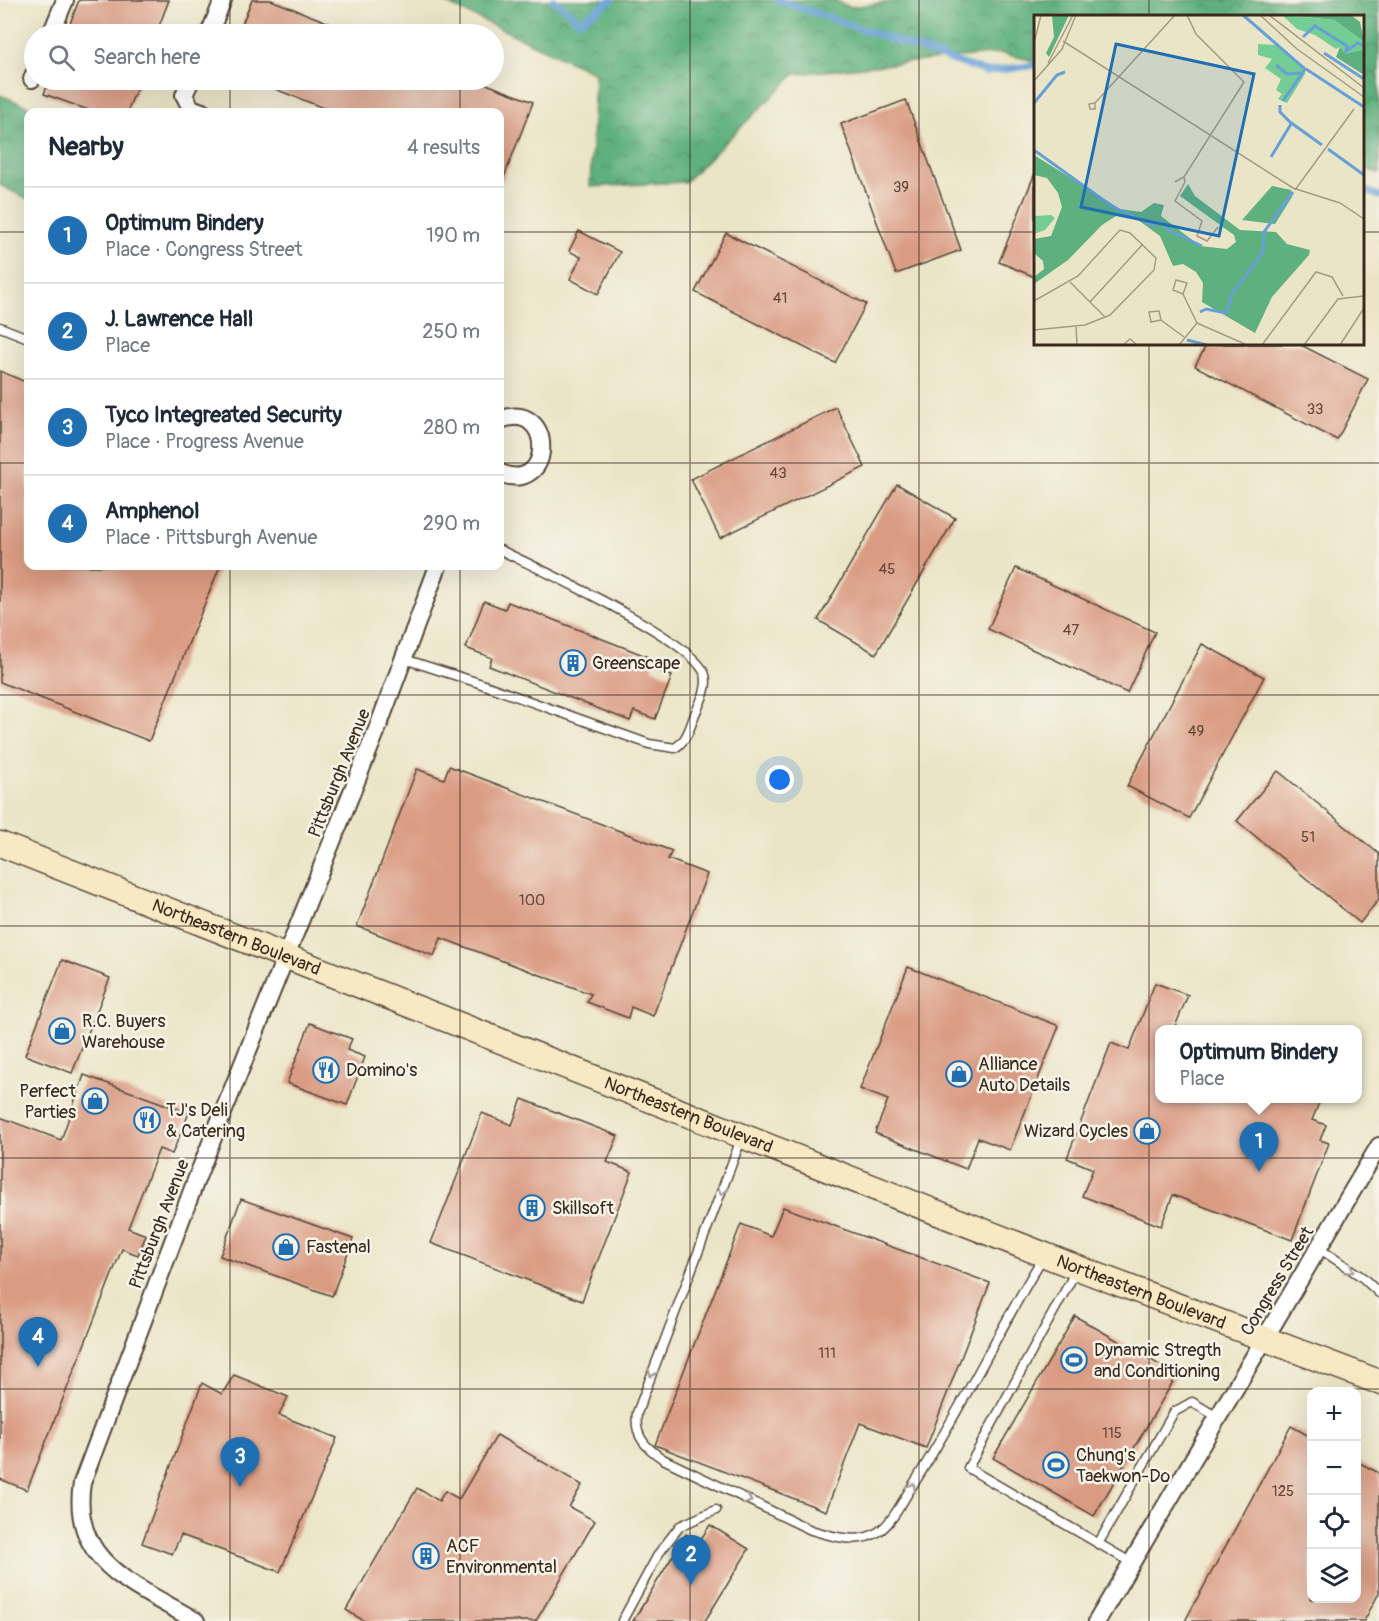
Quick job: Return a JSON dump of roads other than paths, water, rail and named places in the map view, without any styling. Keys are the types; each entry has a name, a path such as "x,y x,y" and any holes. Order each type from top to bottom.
{"street":[{"path":"55,24 65,0"},
{"path":"213,24 223,0"},
{"path":"186,90 184,95 191,108"},
{"path":"504,419 513,417 528,421 538,432 542,447 538,462 527,473 511,476 504,474"},
{"name":"Pittsburgh Avenue","path":"196,1621 125,1579 92,1549 79,1518 82,1483 196,1179 404,659 437,570"},
{"name":"Northeastern Boulevard","path":"0,844 1077,1268 1379,1382"},
{"name":"Congress Street","path":"1097,1621 1220,1418 1264,1338 1320,1249 1379,1146"}],"lane":[{"path":"0,327 24,336"},
{"path":"404,659 479,682 649,744 675,748 684,742 705,691 706,677 700,664 665,637 567,582 504,552"},
{"path":"742,1136 637,1413 636,1424 646,1448 663,1459 811,1530 832,1537 858,1539 878,1532 891,1518 930,1459 1044,1255"},
{"path":"1320,1249 1362,1277 1379,1293"},
{"path":"1077,1268 968,1468 1132,1563"},
{"path":"1098,1544 1174,1412 1192,1402 1220,1418"},
{"path":"622,1621 659,1553 680,1526 716,1510"}],"waterway":[{"path":"554,0 580,21 612,0"},
{"path":"778,0 986,72 1034,65"},
{"path":"1364,190 1379,196"}],"place":[{"name":"Greenscape","path":"573,663"},
{"name":"R.C. Buyers Warehouse","path":"62,1031"},
{"name":"Domino's","path":"326,1070"},
{"name":"Alliance Auto Details","path":"959,1074"},
{"name":"Perfect Parties","path":"95,1101"},
{"name":"TJ's Deli & Catering","path":"147,1120"},
{"name":"Wizard Cycles","path":"1147,1131"},
{"name":"Optimum Bindery","path":"1259,1172"},
{"name":"Skillsoft","path":"532,1208"},
{"name":"Fastenal","path":"286,1247"},
{"name":"Dynamic Stregth and Conditioning","path":"1074,1360"},
{"name":"Amphenol","path":"38,1367"},
{"name":"Chung's Taekwon-Do","path":"1056,1465"},
{"name":"Tyco Integreated Security","path":"240,1487"},
{"name":"ACF Environmental","path":"426,1556"},
{"name":"J. Lawrence Hall","path":"691,1585"}]}
